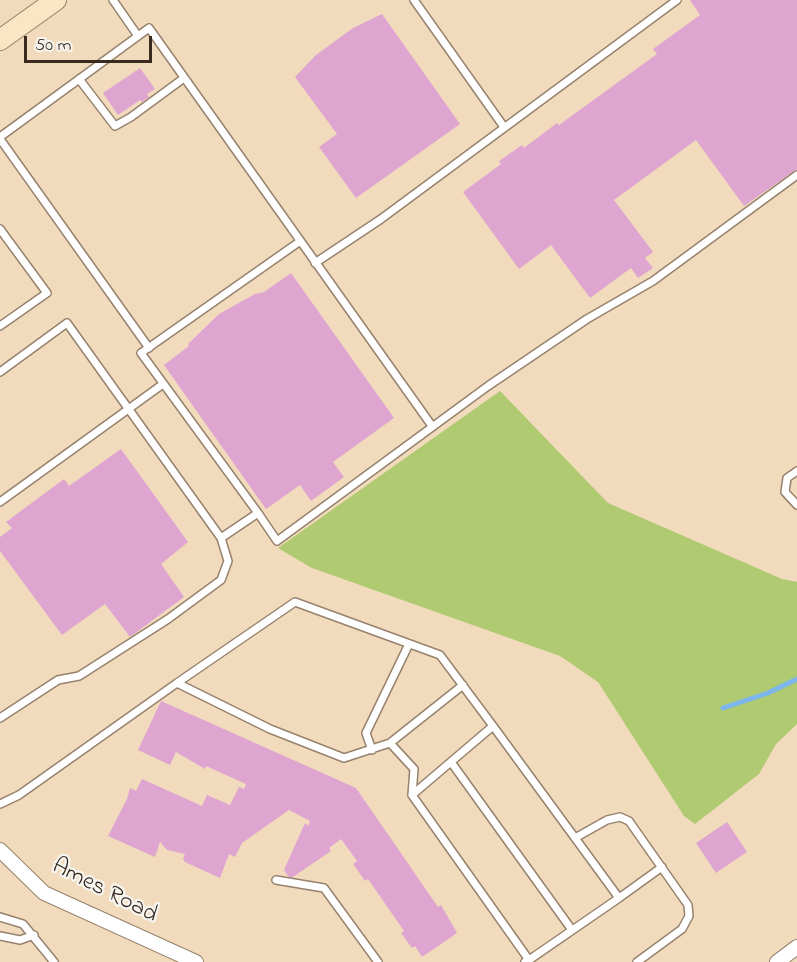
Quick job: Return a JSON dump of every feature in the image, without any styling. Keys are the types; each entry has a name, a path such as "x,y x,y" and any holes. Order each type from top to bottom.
{"street":[{"path":"0,40 56,0"},
{"name":"Ames Road","path":"0,850 44,893 196,962"},
{"path":"777,962 797,947"}],"lane":[{"path":"113,0 138,36"},
{"path":"414,0 504,127"},
{"path":"315,263 381,219 677,0"},
{"path":"148,348 0,138 149,28 432,426"},
{"path":"79,79 115,126 184,78"},
{"path":"299,242 141,353 277,541 432,426 587,319 653,281 797,174"},
{"path":"0,229 47,293 0,326"},
{"path":"0,372 67,323 130,407 221,538 228,561 220,580 168,619 79,676 57,680 0,718"},
{"path":"0,502 163,384"},
{"path":"797,471 787,478 784,492 797,505"},
{"path":"221,538 258,513"},
{"path":"0,804 19,795 296,602 440,655 619,898"},
{"path":"372,750 366,733 409,644"},
{"path":"177,683 270,729 344,758 390,743 463,685"},
{"path":"412,795 493,726"},
{"path":"390,743 414,769 412,795 527,961 662,867"},
{"path":"452,762 572,930"},
{"path":"576,838 607,820 620,817 629,821 688,905 689,916 682,929 637,962"},
{"path":"276,880 324,888 378,962"},
{"path":"0,917 23,924 54,962"},
{"path":"0,936 20,940 34,935"}],"green space":[{"path":"500,391 608,503 782,579 797,582 797,724 776,744 759,774 695,824 684,816 598,682 560,656 312,568 278,548"}],"building":[{"path":"690,0 797,0 797,169 744,206 696,140 614,200 653,252 645,258 653,268 638,278 631,268 590,298 551,245 519,269 463,192 501,164 499,161 522,145 524,148 557,123 559,125 657,54 653,49 700,15"},
{"path":"382,14 460,124 356,198 319,147 337,134 295,77 316,55 353,28"},
{"path":"140,68 155,89 147,94 149,97 142,102 140,100 118,115 103,93"},
{"path":"291,273 394,418 333,462 344,477 311,501 300,485 266,509 164,365 189,346 188,344 219,314 255,294 264,292"},
{"path":"121,449 188,542 161,564 184,597 130,637 105,604 62,635 0,551 0,537 12,528 6,522 64,479 69,486"},
{"path":"161,701 356,788 438,907 441,905 457,933 422,957 415,946 412,948 401,933 404,931 368,879 365,881 353,864 357,861 341,839 329,848 331,851 290,879 284,870 305,823 308,826 310,821 289,810 242,843 235,857 229,854 220,878 185,862 183,859 185,854 167,850 160,842 155,857 108,836 127,799 130,788 136,791 142,779 202,806 207,795 230,805 239,787 244,789 246,784 206,766 205,769 176,752 170,765 138,750"},
{"path":"727,822 747,852 716,873 696,843"}],"waterway":[{"path":"723,708 768,693 797,679"}]}
